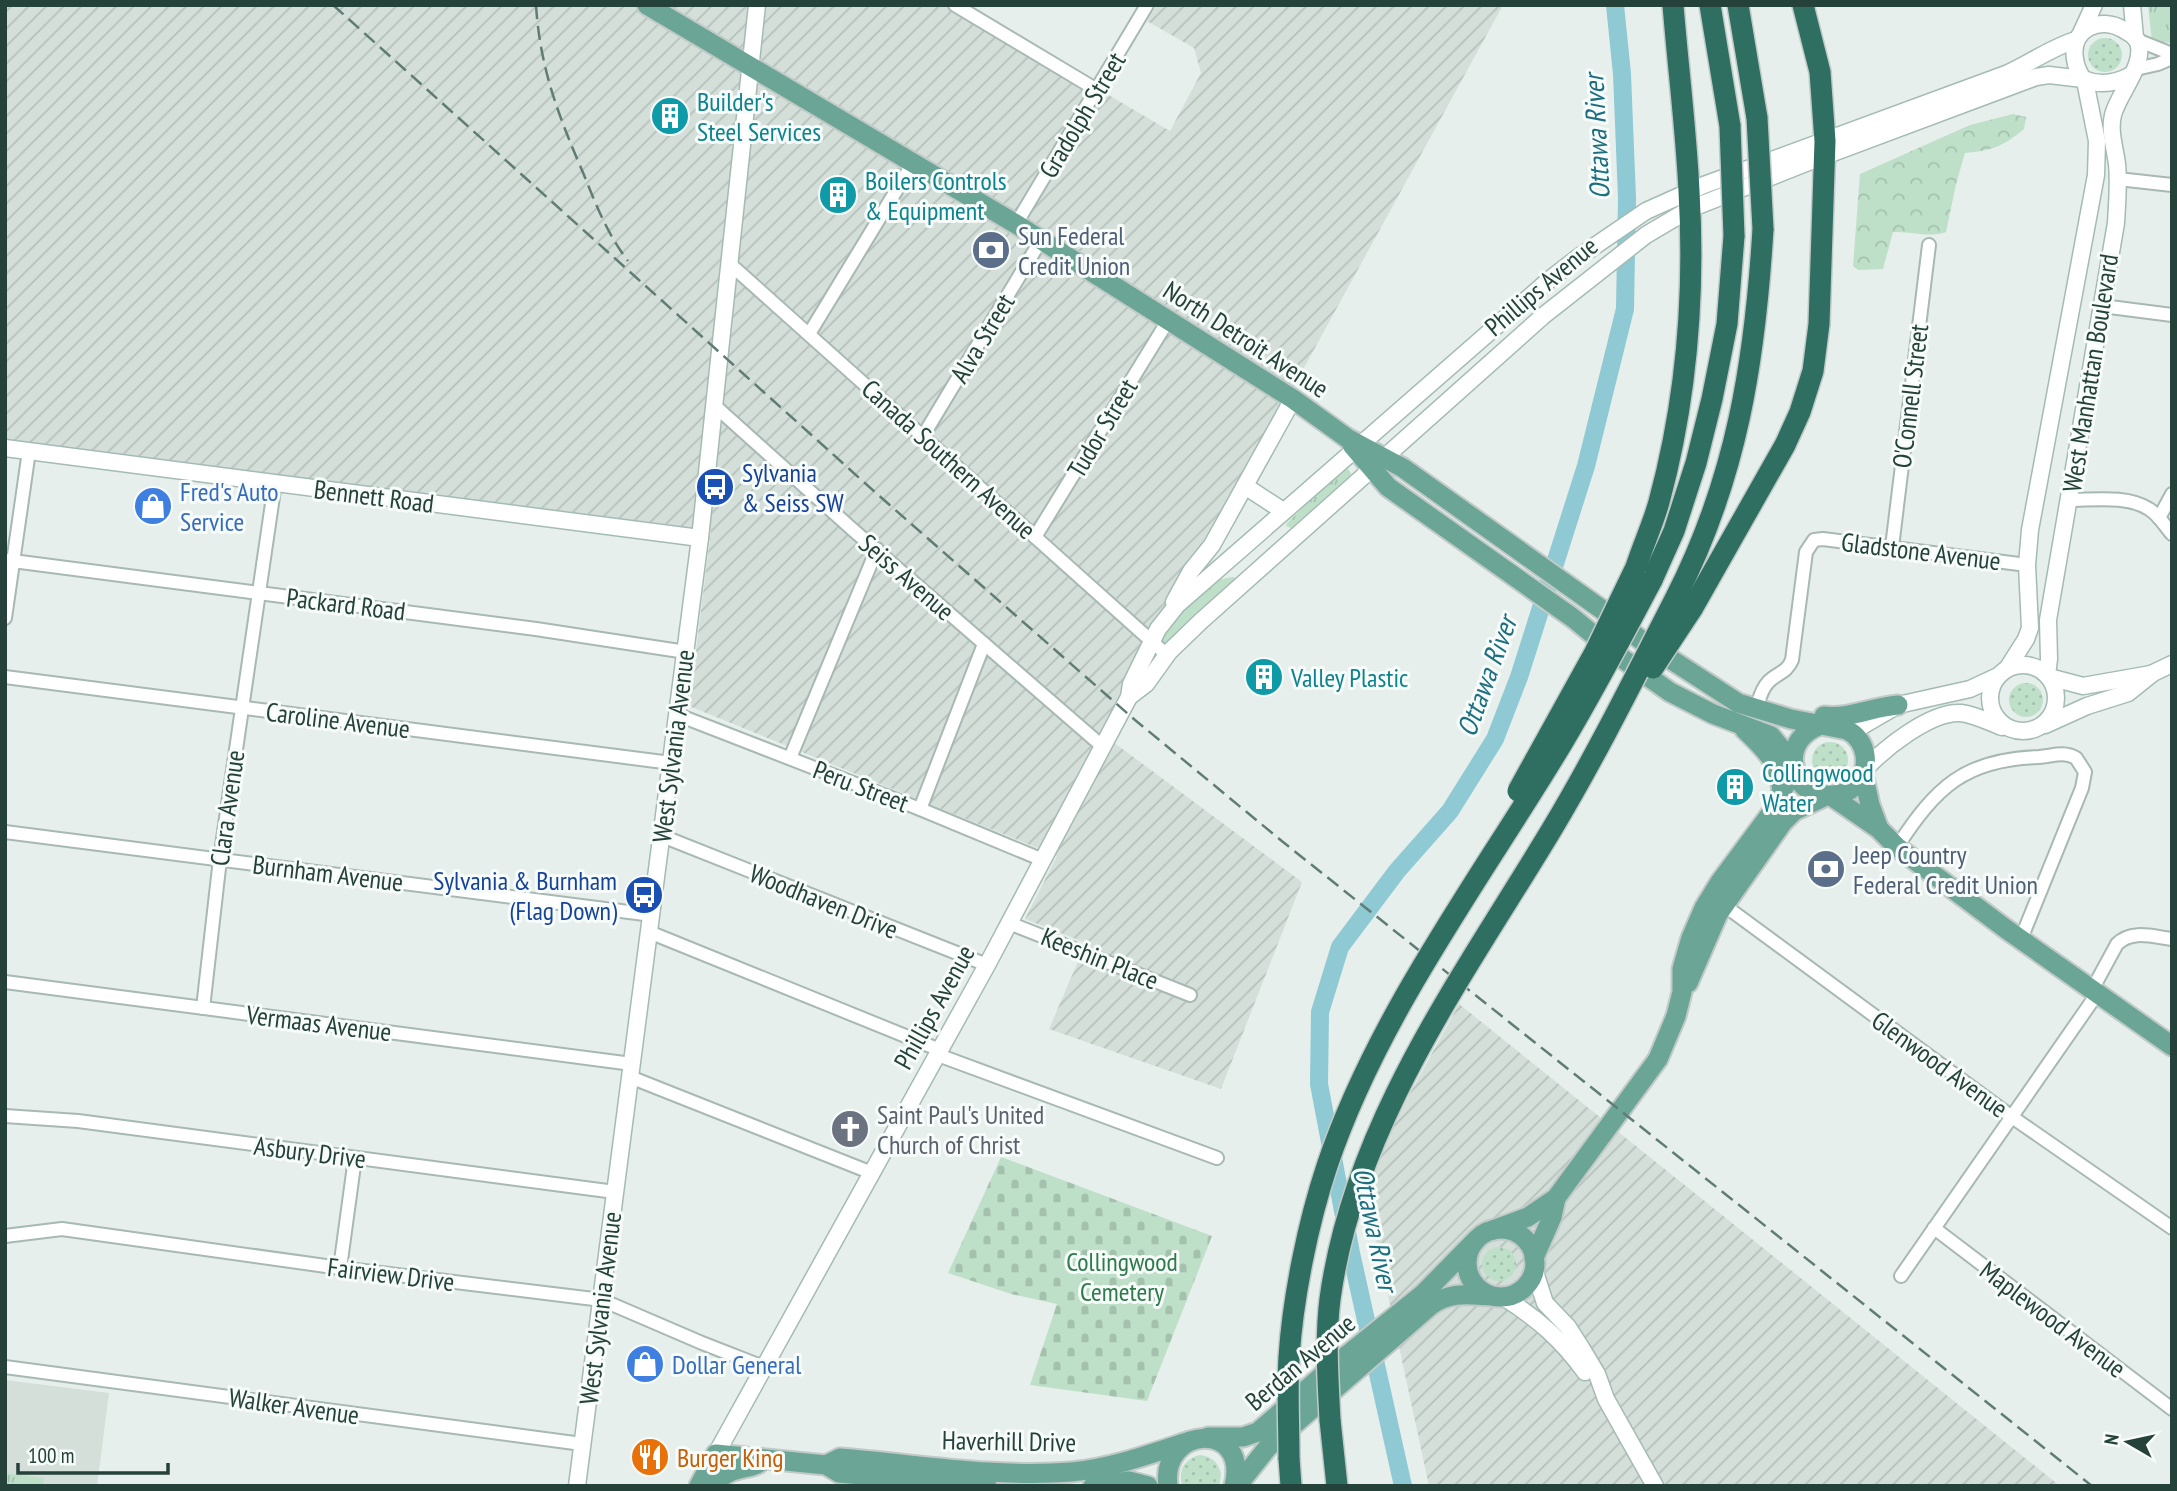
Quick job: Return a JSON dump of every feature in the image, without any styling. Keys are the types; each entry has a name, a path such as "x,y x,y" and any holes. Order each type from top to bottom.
{"highway":[{"path":"1644,573 1682,389 1689,295 1694,195 1673,5"},
{"path":"1291,1486 1289,1357 1296,1306 1311,1226 1327,1166 1353,1099 1389,1027 1453,916 1538,753 1595,652 1644,573 1674,531 1696,463 1727,324 1734,236 1730,126 1710,5"},
{"path":"1684,603 1743,411 1753,352 1763,229 1757,118 1738,5"},
{"path":"1336,1486 1330,1420 1330,1298 1352,1209 1389,1106 1420,1045 1684,603 1784,445 1800,412 1813,371 1819,324 1825,149 1820,72 1803,5"}],"main road":[{"name":"North Detroit Avenue","path":"647,5 1169,319 1293,399 1378,463 1404,468 1641,640 1738,703 1823,724"},
{"name":"West Sylvania Avenue","path":"577,1486 700,538 758,5"},
{"path":"2094,5 2079,36 2076,63 2084,80 2104,84 2134,72 2139,54 2133,5"},
{"path":"1694,195 1825,149 2006,75 2102,23 2111,24 2136,39"},
{"name":"West Manhattan Boulevard","path":"2048,676 2048,620 2116,223 2118,178 2112,117 2134,72"},
{"name":"Phillips Avenue","path":"1167,616 1354,444 1549,279 1661,203 1694,195 2036,77 2049,75 2084,80"},
{"name":"West Manhattan Boulevard","path":"2002,673 2026,639 2029,628 2027,565 2035,501 2096,176 2096,141 2084,80"},
{"name":"Phillips Avenue","path":"1129,697 1146,684 1180,640 1543,316 1632,244 1660,226 1694,195"},
{"path":"2078,267 2084,259 2094,257 2103,261 2107,270"},
{"name":"Phillips Avenue","path":"699,1486 987,965 1129,697 1131,684 1152,642 1191,571 1212,545 1293,399"},
{"name":"Bennett Road","path":"5,448 700,538"},
{"name":"North Detroit Avenue","path":"1378,463 1388,487 1573,618 1657,684 1692,704 1770,736 1777,741 1794,766"},
{"path":"1245,486 1278,516 1290,542"},
{"path":"1228,561 1245,582"},
{"path":"1717,900 1788,816 1808,804 1850,790 1876,758 1909,733 1943,716 1962,713 2020,732 2041,727 2087,706 2127,693 2153,673 2172,664"},
{"path":"1719,690 1841,718 1879,707 1970,689 2017,666 2038,668 2048,676 2083,686 2153,673"},
{"path":"2002,673 1991,692 1990,701 1996,717 2009,729"},
{"path":"2041,727 2052,715 2057,700 2056,691 2048,676"},
{"path":"1847,730 1862,726 1898,705"},
{"path":"1656,1486 1606,1399 1554,1334 1537,1319 1498,1296 1482,1291 1469,1274 1469,1252 1482,1234 1528,1217 1556,1198 1658,1059 1671,1030 1682,992 1682,969 1687,949 1782,792 1794,766 1796,746 1807,732 1823,724 1854,733 1864,750 1864,771 1870,805 1879,829"},
{"path":"1742,726 1777,766 1782,792"},
{"path":"1794,766 1805,787 1828,796 1879,829 1897,847 2021,939 2172,1046"},
{"path":"1498,1296 1514,1294 1530,1279 1556,1198"},
{"path":"1493,1230 1515,1232 1531,1247 1545,1303 1575,1338 1597,1374 1606,1399"},
{"name":"Berdan Avenue","path":"1392,1330 1474,1242"},
{"name":"Berdan Avenue","path":"1199,1439 1243,1437 1258,1432 1310,1388 1442,1298 1460,1294 1498,1296"},
{"name":"Berdan Avenue","path":"1236,1486 1256,1461 1358,1357"},
{"path":"1168,1486 1170,1464 1179,1451 1199,1439 1225,1445 1233,1455 1236,1486"},
{"name":"Haverhill Drive","path":"948,1476 1070,1472 1133,1460 1199,1439"},
{"name":"Haverhill Drive","path":"716,1454 826,1465 840,1458 948,1476 987,1486"},
{"path":"711,1486 727,1473 749,1468 766,1459"},
{"name":"Haverhill Drive","path":"1093,1486 1129,1480 1148,1486"}],"street":[{"path":"955,5 1097,90"},
{"name":"Gradolph Street","path":"1016,225 1147,5"},
{"path":"2136,39 2172,56"},
{"path":"2134,72 2172,56"},
{"path":"809,334 913,163"},
{"path":"2118,178 2172,185"},
{"name":"Alva Street","path":"923,436 1041,240"},
{"name":"O'Connell Street","path":"1892,547 1929,245"},
{"name":"Canada Southern Avenue","path":"730,264 1167,655"},
{"path":"2102,306 2172,316"},
{"name":"Tudor Street","path":"1035,537 1169,319"},
{"name":"Seiss Avenue","path":"715,406 1102,746"},
{"path":"5,618 9,561 29,451"},
{"name":"Clara Avenue","path":"203,1008 220,859 275,484"},
{"path":"2159,518 2172,494"},
{"path":"2070,500 2132,503 2151,510 2172,534"},
{"name":"Gladstone Avenue","path":"1759,699 1766,682 1785,669 1792,660 1806,552 1814,540 1892,547 2027,565"},
{"path":"790,758 877,549"},
{"name":"Packard Road","path":"9,561 536,629 686,652"},
{"path":"920,809 984,644"},
{"name":"Caroline Avenue","path":"5,677 671,763"},
{"name":"Peru Street","path":"678,715 1043,860"},
{"path":"1897,847 1919,814 1940,790 1978,766 2012,757 2060,754 2076,758 2085,772 2082,788 2021,939"},
{"name":"Burnham Avenue","path":"5,832 652,915"},
{"name":"Woodhaven Drive","path":"662,836 987,965"},
{"name":"Glenwood Avenue","path":"1717,900 2011,1117 2172,1228"},
{"name":"Keeshin Place","path":"1009,923 1190,995"},
{"path":"649,932 939,1053 1217,1158"},
{"path":"1901,1276 2095,992 2118,944 2123,938 2137,935 2172,939"},
{"name":"Vermaas Avenue","path":"5,982 631,1070 872,1173"},
{"name":"Asbury Drive","path":"5,1116 78,1121 615,1192"},
{"path":"340,1268 355,1158"},
{"name":"Maplewood Avenue","path":"1934,1228 2172,1409"},
{"name":"Fairview Drive","path":"5,1236 62,1229 340,1268 602,1300 766,1368"},
{"name":"Walker Avenue","path":"5,1367 582,1444"}],"shaded area":[{"path":"5,5 955,5 1170,131 1201,73 1194,48 1147,21 1157,5 1503,5 1152,645 1101,733 1302,882 1221,1089 1049,1029 1086,943 1025,919 1057,856 689,706 711,530 5,440"},
{"path":"1459,1004 2060,1486 1429,1486 1363,1179"},
{"path":"5,1380 109,1393 97,1486 5,1486"}],"green space":[{"path":"2148,5 2172,5 2172,43 2152,41"},
{"path":"2105,38 2117,43 2122,55 2117,67 2105,72 2093,67 2088,55 2093,43"},
{"path":"2013,114 2026,117 2024,129 1997,147 1965,153 1946,232 1893,232 1883,269 1858,270 1853,266 1860,174 1970,125"},
{"path":"1348,469 1350,476 1291,528 1286,526 1342,470"},
{"path":"1232,577 1238,578 1170,642 1162,643 1161,639 1167,629 1200,591 1210,584"},
{"path":"2026,683 2038,688 2043,700 2038,712 2026,717 2014,712 2009,700 2014,688"},
{"path":"1830,742 1842,748 1848,760 1842,772 1830,778 1818,772 1812,760 1818,748"},
{"name":"Collingwood Cemetery","path":"1001,1157 1212,1236 1147,1401 1030,1385 1057,1304 1011,1294 948,1273"},
{"path":"1499,1247 1511,1252 1516,1264 1511,1276 1499,1281 1487,1276 1482,1264 1487,1252"},
{"path":"1200,1455 1211,1458 1218,1465 1221,1475 1219,1486 1182,1485 1181,1475 1186,1462"},
{"path":"5,1473 44,1478 43,1486 5,1486"}],"waterway":[{"name":"Ottawa River","path":"1403,1486 1351,1253 1319,1084 1320,1012 1340,947 1397,871 1450,811 1495,739 1519,677 1586,466 1625,309 1627,198 1622,74 1615,5"}],"railway":[{"path":"333,5 876,493 1135,720 1283,842 2092,1486"},
{"path":"536,5 546,72 559,113 603,219 628,261"}],"place":[{"name":"Builder's Steel Services","path":"670,116"},
{"name":"Boilers Controls & Equipment","path":"838,195"},
{"name":"Sun Federal Credit Union","path":"991,250"},
{"name":"Sylvania & Seiss SW","path":"715,487"},
{"name":"Fred's Auto Service","path":"153,506"},
{"name":"Valley Plastic","path":"1264,677"},
{"name":"Collingwood Water","path":"1735,787"},
{"name":"Jeep Country Federal Credit Union","path":"1826,869"},
{"name":"Sylvania & Burnham (Flag Down)","path":"644,895"},
{"name":"Saint Paul's United Church of Christ","path":"850,1129"},
{"name":"Dollar General","path":"645,1364"},
{"name":"Burger King","path":"650,1457"}]}
